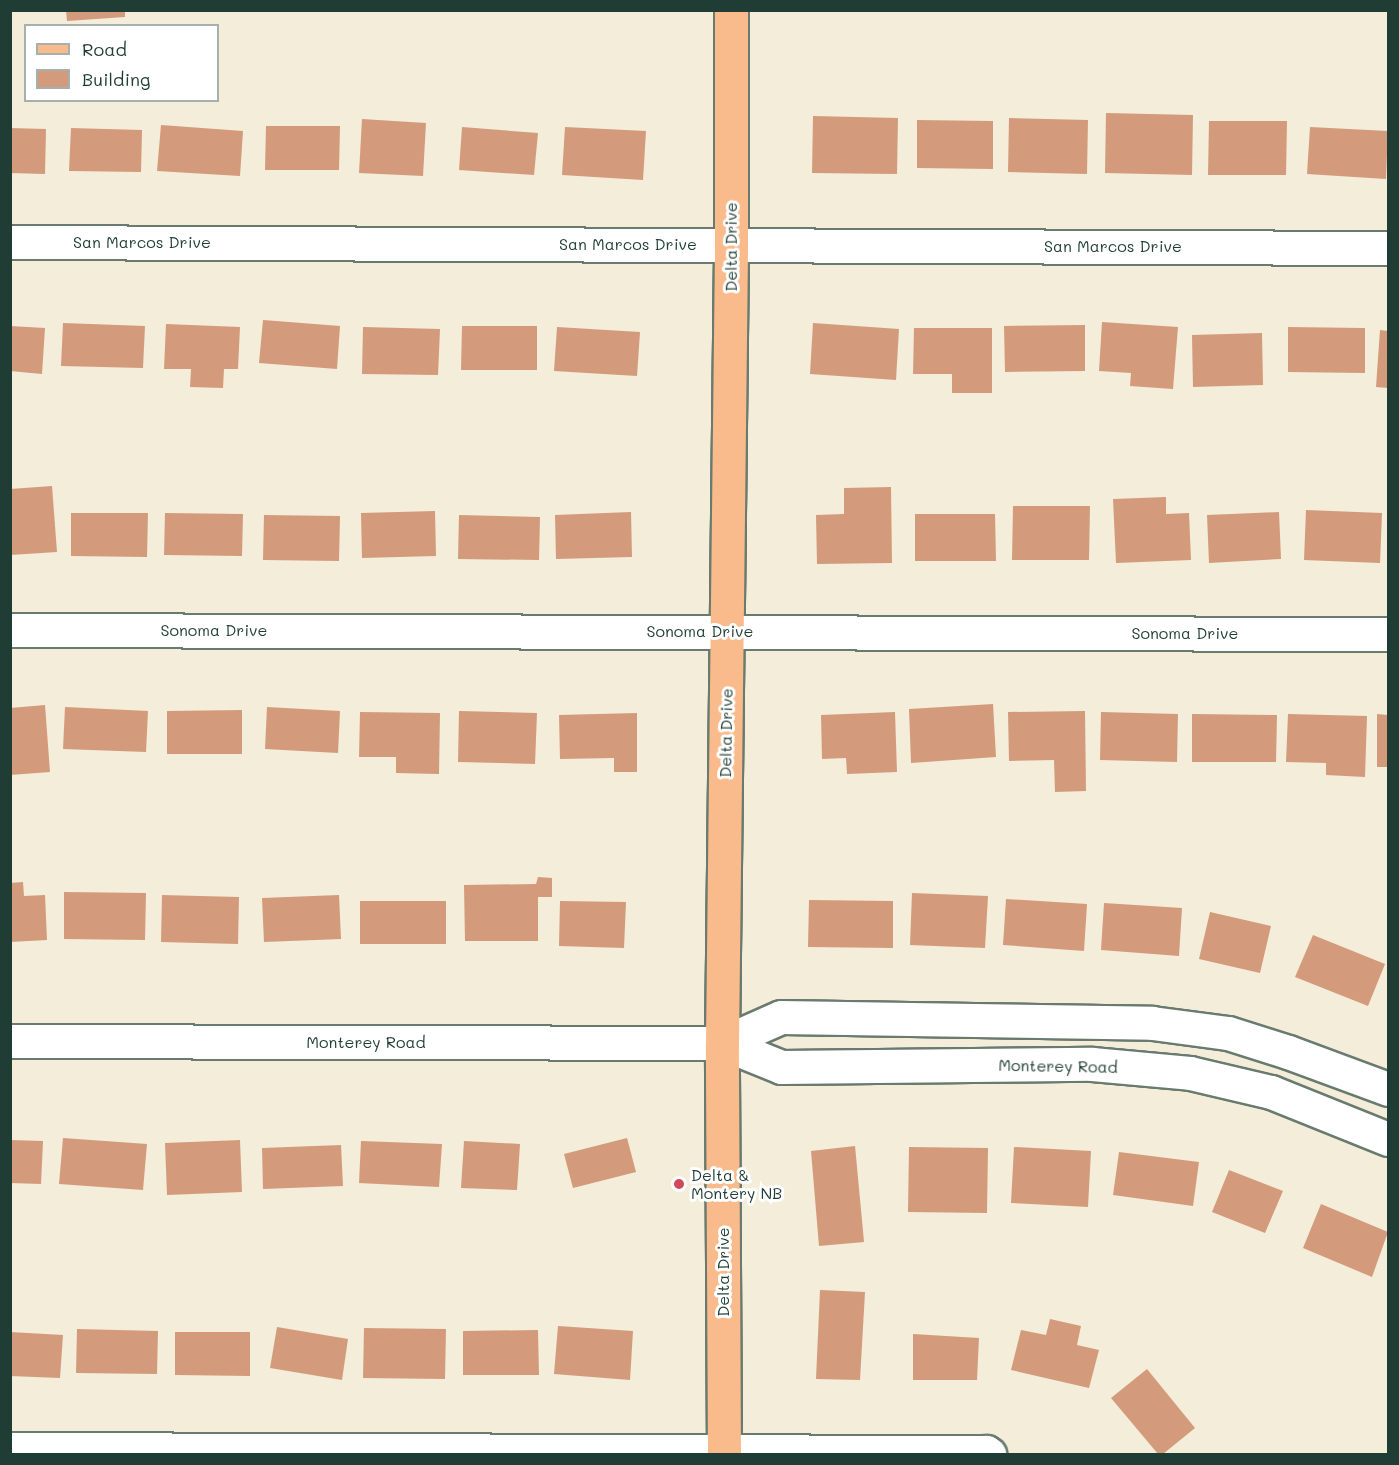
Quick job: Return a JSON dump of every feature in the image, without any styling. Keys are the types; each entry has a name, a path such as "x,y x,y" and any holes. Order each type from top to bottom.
{"main road":[{"name":"Delta Drive","path":"724,1453 722,1043 731,244 730,10"}],"street":[{"name":"San Marcos Drive","path":"10,242 1389,248"},
{"name":"Sonoma Drive","path":"10,630 1389,634"},
{"name":"Monterey Road","path":"722,1043 781,1017 1152,1023 1228,1033 1389,1089"},
{"name":"Monterey Road","path":"10,1041 722,1043 781,1067 1092,1065 1190,1073 1271,1092 1389,1139"},
{"path":"10,1449 724,1453 986,1452 989,1455"}],"building":[{"path":"66,10 125,10 125,17 67,21"},
{"path":"1106,113 1193,115 1192,175 1105,173"},
{"path":"813,116 898,118 897,174 812,173"},
{"path":"1009,118 1088,120 1087,174 1008,172"},
{"path":"362,119 426,123 423,176 359,173"},
{"path":"917,120 993,121 993,169 917,168"},
{"path":"1209,121 1287,121 1286,175 1208,175"},
{"path":"161,125 243,131 240,176 157,171"},
{"path":"266,126 340,126 339,170 265,170"},
{"path":"462,127 538,133 534,175 459,170"},
{"path":"565,127 646,131 643,180 562,175"},
{"path":"1310,127 1388,131 1386,179 1307,174"},
{"path":"10,128 46,129 45,174 10,173"},
{"path":"71,128 142,130 141,172 69,171"},
{"path":"263,320 340,326 337,369 259,363"},
{"path":"1102,322 1178,327 1173,389 1130,386 1131,373 1099,371"},
{"path":"63,323 145,326 143,368 61,366"},
{"path":"813,323 899,329 896,380 810,374"},
{"path":"166,324 240,327 238,369 224,369 223,388 190,387 191,369 164,369"},
{"path":"1085,325 1085,371 1005,372 1004,326"},
{"path":"10,326 45,328 42,374 10,371"},
{"path":"462,326 537,326 537,370 461,370"},
{"path":"363,327 440,329 438,375 362,374"},
{"path":"557,327 640,332 637,376 554,371"},
{"path":"1288,327 1365,328 1365,373 1288,372"},
{"path":"914,328 992,328 992,393 952,393 952,374 913,374"},
{"path":"1380,330 1388,331 1388,388 1376,387"},
{"path":"1262,333 1263,385 1193,387 1192,335"},
{"path":"52,486 57,552 10,555 10,489"},
{"path":"891,487 892,563 817,564 816,515 844,514 844,488"},
{"path":"1166,497 1166,514 1189,513 1191,560 1116,563 1113,499"},
{"path":"1013,506 1090,506 1089,560 1012,560"},
{"path":"1306,510 1382,513 1380,563 1304,560"},
{"path":"435,511 436,556 362,558 361,513"},
{"path":"631,512 632,557 556,559 555,515"},
{"path":"1279,512 1281,559 1209,563 1207,515"},
{"path":"71,513 148,513 147,557 71,556"},
{"path":"165,513 243,514 242,556 164,555"},
{"path":"915,514 995,514 996,561 915,561"},
{"path":"264,515 340,516 339,561 263,560"},
{"path":"459,515 540,517 539,560 458,559"},
{"path":"993,704 996,757 911,763 909,709"},
{"path":"45,705 50,772 10,775 10,708"},
{"path":"65,707 148,711 146,752 63,749"},
{"path":"267,707 340,711 338,753 265,749"},
{"path":"242,710 242,754 167,754 167,711"},
{"path":"459,711 537,713 535,764 458,762"},
{"path":"1085,711 1086,791 1055,792 1054,760 1009,761 1008,712"},
{"path":"360,712 440,713 439,774 396,773 396,757 359,757"},
{"path":"895,712 897,772 847,774 846,758 822,759 821,715"},
{"path":"1101,712 1178,714 1177,762 1100,760"},
{"path":"637,713 637,772 614,772 614,758 560,759 559,715"},
{"path":"1192,714 1277,715 1276,762 1192,762"},
{"path":"1288,714 1367,716 1365,777 1326,775 1326,763 1286,762"},
{"path":"1377,714 1388,715 1388,767 1377,767"},
{"path":"538,877 552,878 552,897 538,897 538,941 465,941 464,885 536,884"},
{"path":"23,882 24,896 45,895 47,940 10,942 10,883"},
{"path":"64,892 146,893 145,940 64,939"},
{"path":"912,893 988,896 985,948 910,945"},
{"path":"162,895 239,897 238,944 161,942"},
{"path":"339,895 341,939 264,942 262,898"},
{"path":"1006,899 1087,904 1084,951 1003,945"},
{"path":"809,900 893,901 893,948 808,947"},
{"path":"360,901 446,901 446,944 360,944"},
{"path":"560,901 626,902 624,948 559,946"},
{"path":"1104,903 1182,908 1179,956 1101,950"},
{"path":"1210,912 1271,926 1260,973 1199,959"},
{"path":"1313,935 1385,964 1368,1006 1295,977"},
{"path":"63,1138 147,1144 143,1190 59,1184"},
{"path":"627,1138 636,1172 573,1188 564,1154"},
{"path":"10,1140 43,1141 41,1184 10,1183"},
{"path":"240,1140 242,1192 167,1195 165,1143"},
{"path":"361,1141 442,1144 439,1187 359,1183"},
{"path":"464,1141 520,1144 517,1190 461,1188"},
{"path":"341,1145 343,1186 263,1189 262,1148"},
{"path":"855,1146 864,1242 819,1246 811,1151"},
{"path":"909,1147 988,1148 987,1213 908,1212"},
{"path":"1014,1147 1091,1151 1088,1207 1011,1203"},
{"path":"1119,1152 1199,1162 1193,1206 1113,1195"},
{"path":"1229,1170 1283,1191 1265,1233 1212,1212"},
{"path":"1321,1204 1388,1232 1372,1277 1303,1248"},
{"path":"820,1290 865,1292 860,1380 816,1379"},
{"path":"1050,1319 1081,1326 1077,1345 1099,1350 1089,1388 1011,1370 1021,1330 1046,1335"},
{"path":"558,1326 633,1331 630,1380 554,1374"},
{"path":"277,1327 348,1339 342,1380 270,1368"},
{"path":"364,1328 446,1329 445,1379 363,1378"},
{"path":"77,1329 158,1331 157,1374 76,1373"},
{"path":"538,1330 539,1375 463,1375 463,1331"},
{"path":"10,1332 63,1335 60,1378 10,1376"},
{"path":"175,1332 250,1332 250,1376 175,1375"},
{"path":"913,1334 979,1338 977,1380 913,1380"},
{"path":"1147,1369 1195,1428 1163,1454 1158,1454 1111,1398"}],"place":[{"name":"Delta & Montery NB","path":"679,1184"}]}
